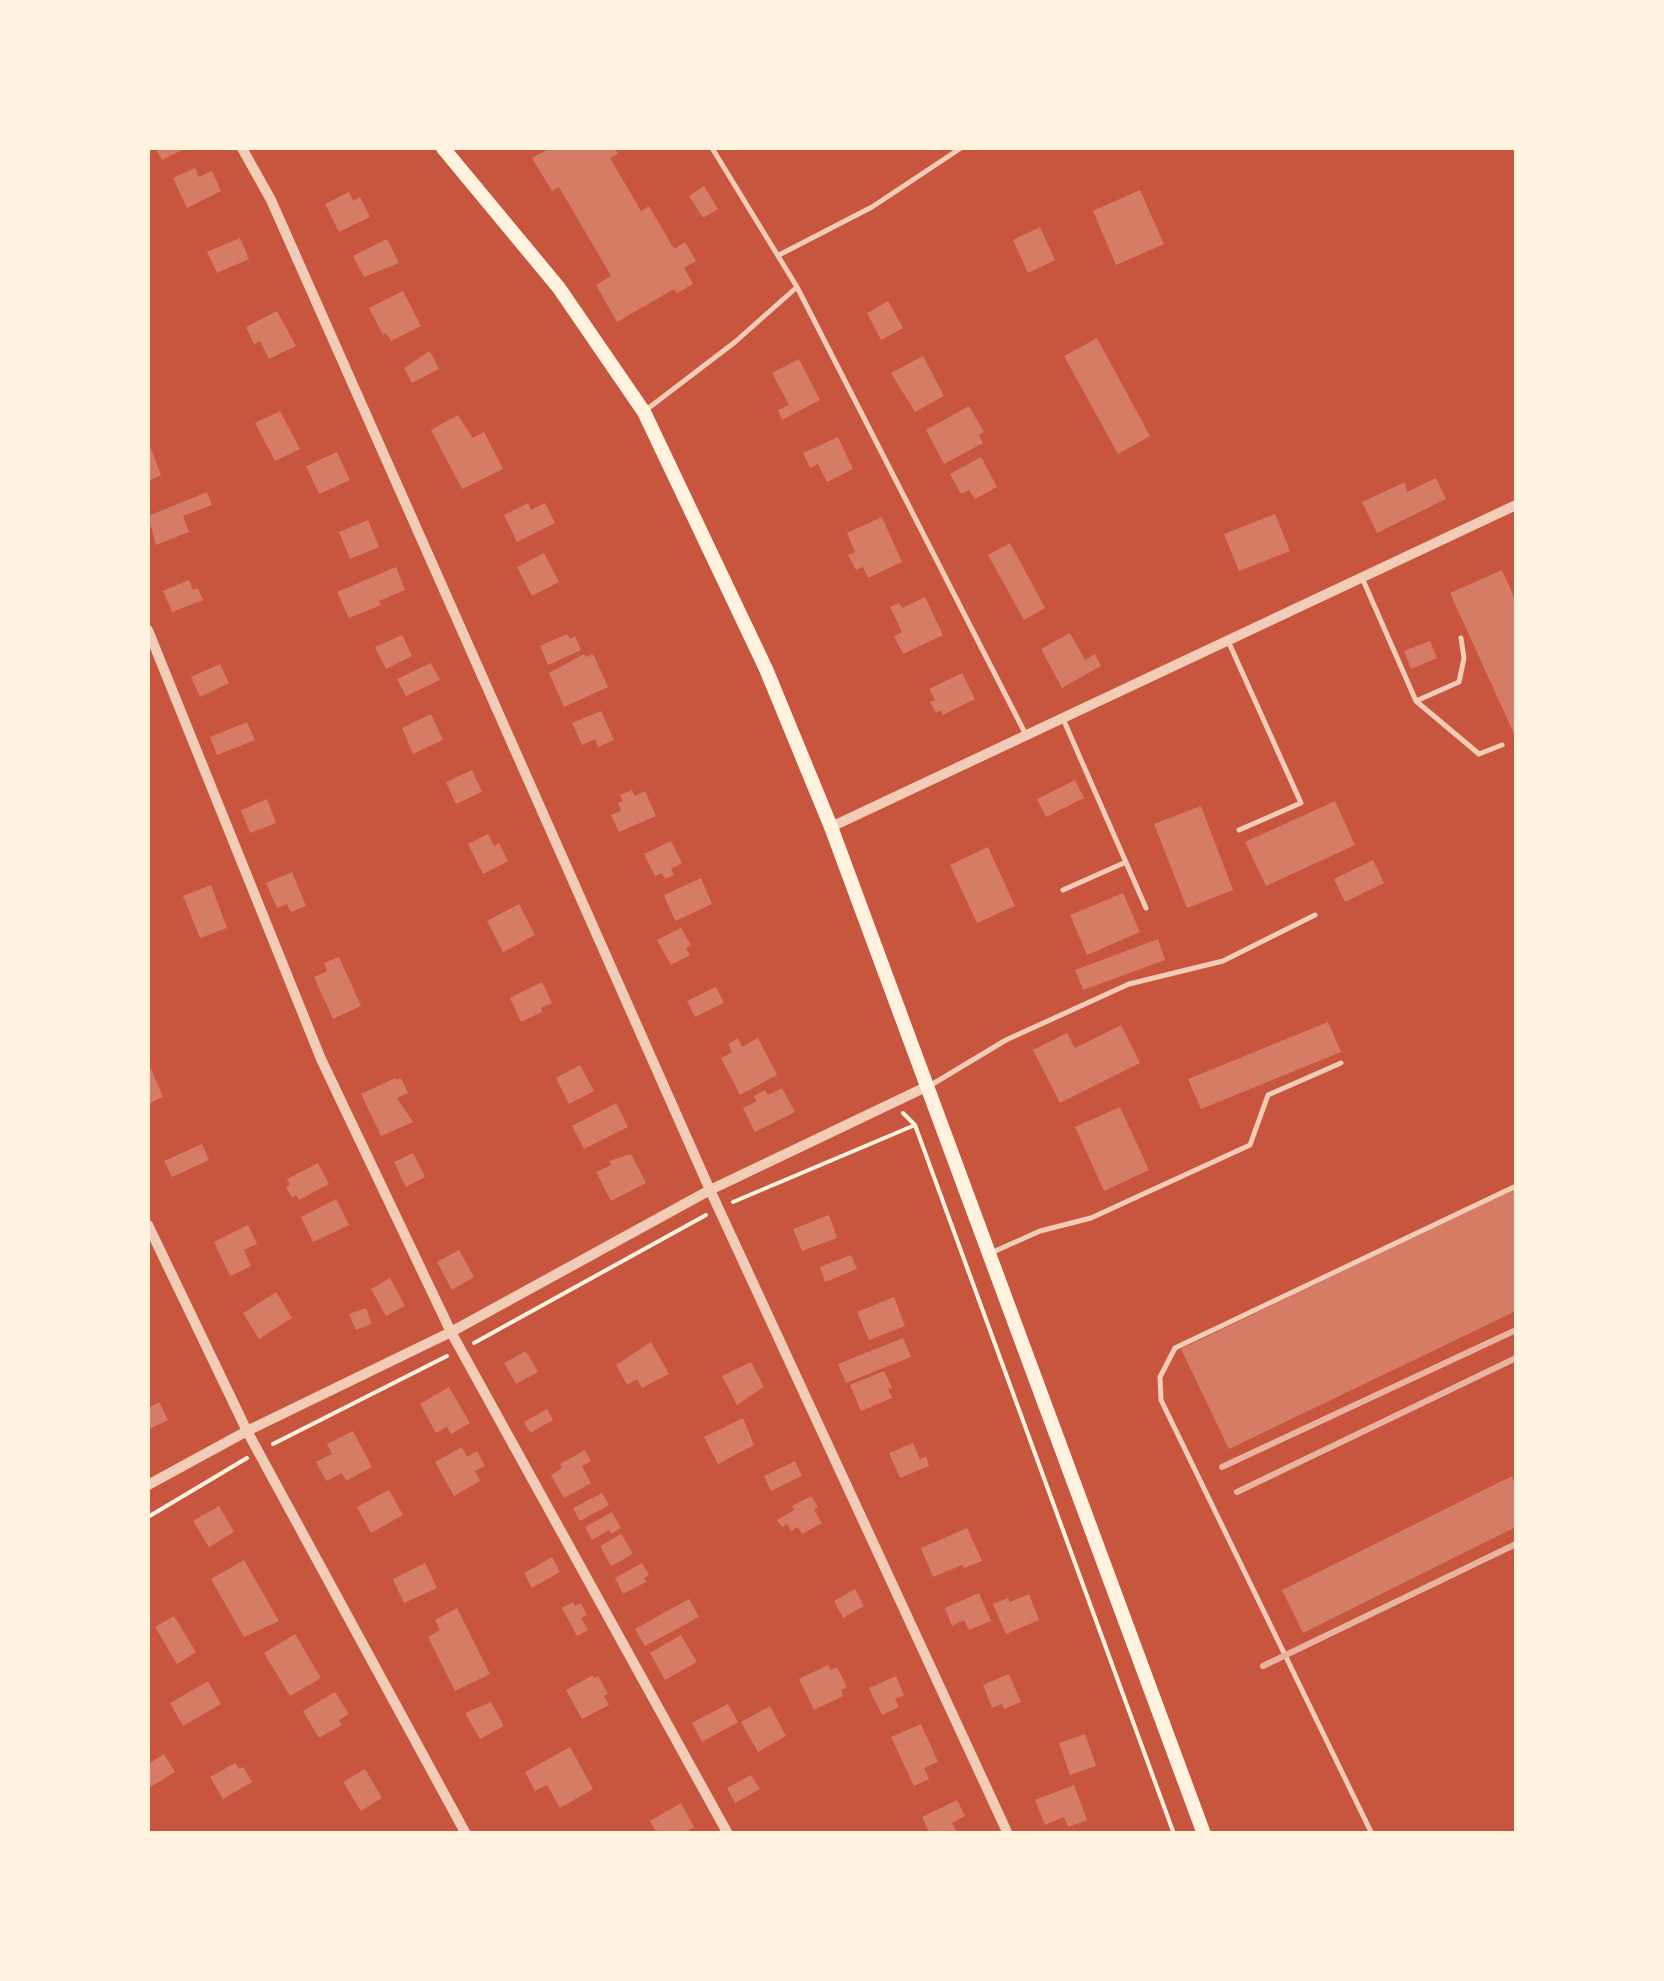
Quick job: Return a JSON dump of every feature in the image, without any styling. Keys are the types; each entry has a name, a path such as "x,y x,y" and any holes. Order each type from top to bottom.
{"main road":[{"path":"443,148 559,288 644,412 766,669 831,827 1204,1834"}],"street":[{"path":"242,148 271,200 718,1209 1008,1834"},
{"path":"831,827 1516,505"},
{"path":"148,630 320,1059 451,1332 728,1834"},
{"path":"148,1486 247,1431 451,1332 710,1190 928,1086"},
{"path":"148,1225 247,1431 466,1834"}],"lane":[{"path":"712,148 797,286 1026,735"},
{"path":"778,255 872,206 961,148"},
{"path":"644,412 736,342 797,286"},
{"path":"1362,577 1416,701 1480,754 1502,745"},
{"path":"1416,701 1459,682 1464,658 1461,638"},
{"path":"1228,640 1302,803 1238,830"},
{"path":"1063,718 1146,908"},
{"path":"1063,890 1126,862"},
{"path":"928,1086 1006,1040 1129,984 1222,961 1315,914"},
{"path":"990,1254 1040,1230 1091,1218 1250,1145 1268,1095 1341,1063"},
{"path":"1372,1834 1161,1400 1160,1377 1174,1348 1516,1186"}],"path":[{"path":"892,1103 916,1125 1174,1834"},
{"path":"148,1517 258,1452 461,1350 718,1209 916,1125"}],"building":[{"path":"155,148 186,148 162,160"},
{"path":"550,148 615,148 618,154 610,158 641,211 649,206 674,249 685,242 696,261 684,268 693,284 677,293 674,289 617,322 596,285 611,276 559,187 552,191 532,158"},
{"path":"195,168 199,177 212,171 221,191 187,208 173,178"},
{"path":"704,186 718,209 703,218 689,196"},
{"path":"1140,190 1164,244 1116,265 1093,211"},
{"path":"349,192 353,201 360,197 370,217 339,232 325,204"},
{"path":"1040,227 1055,260 1028,273 1013,240"},
{"path":"240,238 249,259 217,273 207,252"},
{"path":"387,239 399,263 364,277 353,256"},
{"path":"403,291 421,326 391,341 386,333 383,335 369,308"},
{"path":"888,301 903,328 881,340 867,313"},
{"path":"277,311 296,346 269,359 260,341 254,344 246,327"},
{"path":"1097,338 1150,436 1118,454 1064,356"},
{"path":"430,351 439,369 412,383 404,368"},
{"path":"923,356 944,396 915,412 891,373"},
{"path":"799,359 820,400 782,420 778,410 789,405 772,373"},
{"path":"969,406 984,432 979,435 983,443 944,464 926,430"},
{"path":"280,411 300,449 275,461 255,423"},
{"path":"458,415 473,438 484,432 503,469 462,489 431,430"},
{"path":"838,437 853,469 827,482 818,464 810,468 803,453"},
{"path":"148,441 161,475 148,481"},
{"path":"337,452 350,480 319,494 306,466"},
{"path":"981,457 997,487 975,499 969,490 961,494 950,474"},
{"path":"1436,478 1446,499 1377,533 1362,502 1405,482 1407,492"},
{"path":"207,492 212,505 183,516 189,532 156,545 148,516"},
{"path":"528,503 531,510 545,503 555,523 517,542 504,515"},
{"path":"1275,514 1290,551 1239,571 1224,534"},
{"path":"882,517 902,562 868,578 863,567 856,570 848,555 855,552 847,533"},
{"path":"368,520 379,547 350,559 339,532"},
{"path":"1010,543 1045,608 1024,620 988,555"},
{"path":"544,553 559,582 532,596 517,567"},
{"path":"396,567 405,590 349,618 337,592"},
{"path":"1502,570 1516,602 1516,738 1450,593"},
{"path":"189,580 203,600 172,612 163,591"},
{"path":"925,597 943,635 903,654 894,636 902,632 890,607 899,603 902,608"},
{"path":"1070,633 1085,660 1095,654 1101,666 1062,688 1041,649"},
{"path":"567,634 570,639 575,636 581,650 548,665 540,646"},
{"path":"402,635 412,656 386,669 375,647"},
{"path":"1430,641 1437,658 1411,669 1404,651"},
{"path":"584,654 593,654 608,687 564,707 549,673"},
{"path":"431,663 440,680 406,696 397,679"},
{"path":"220,664 229,683 200,697 191,677"},
{"path":"962,673 975,699 943,715 940,710 936,713 929,689"},
{"path":"601,711 614,740 598,747 595,739 582,745 572,723"},
{"path":"431,714 443,740 413,754 402,728"},
{"path":"247,722 255,740 217,755 210,737"},
{"path":"472,770 482,792 456,804 446,782"},
{"path":"1075,780 1084,798 1046,817 1037,799"},
{"path":"632,790 635,796 645,791 656,816 619,832 611,815 621,811 620,795"},
{"path":"267,799 276,823 250,833 241,810"},
{"path":"1335,801 1355,845 1266,886 1245,842"},
{"path":"1201,806 1233,890 1187,908 1154,824"},
{"path":"488,834 494,846 499,843 508,861 483,874 468,844"},
{"path":"671,841 682,863 671,869 674,875 665,879 662,873 655,876 644,854"},
{"path":"988,847 1015,906 977,923 950,865"},
{"path":"1373,860 1384,883 1345,902 1334,879"},
{"path":"292,872 306,906 291,912 287,904 277,908 266,883"},
{"path":"701,878 712,904 675,921 664,895"},
{"path":"211,885 227,928 200,938 183,896"},
{"path":"1123,893 1140,932 1087,955 1070,915"},
{"path":"519,904 535,935 503,952 487,921"},
{"path":"681,928 691,945 686,948 690,955 671,965 657,940"},
{"path":"1158,939 1165,960 1083,990 1075,970"},
{"path":"339,957 361,1006 333,1019 314,977 327,971 324,963"},
{"path":"542,982 552,1003 521,1022 510,998"},
{"path":"716,987 724,1003 695,1017 687,1001"},
{"path":"1328,1022 1341,1052 1201,1109 1188,1079"},
{"path":"1121,1025 1140,1063 1060,1103 1033,1050 1067,1033 1075,1048"},
{"path":"738,1038 742,1047 758,1038 777,1075 740,1095 721,1058 732,1052 728,1044"},
{"path":"580,1065 594,1091 569,1104 556,1078"},
{"path":"151,1069 163,1097 148,1104 148,1071"},
{"path":"401,1078 408,1093 397,1098 413,1122 381,1136 361,1094"},
{"path":"782,1088 795,1112 755,1132 743,1108 757,1101 754,1096 765,1090 768,1095"},
{"path":"616,1103 628,1127 584,1149 572,1126"},
{"path":"1120,1107 1149,1170 1104,1191 1075,1127"},
{"path":"202,1144 209,1160 172,1177 164,1161"},
{"path":"413,1153 425,1177 406,1187 394,1162"},
{"path":"631,1154 646,1183 611,1201 596,1172 611,1165 609,1161"},
{"path":"318,1163 329,1184 299,1200 296,1195 292,1198 286,1187 290,1185 287,1179"},
{"path":"1516,1188 1516,1311 1229,1449 1181,1349"},
{"path":"336,1199 349,1225 313,1242 301,1217"},
{"path":"829,1215 837,1238 802,1251 793,1229"},
{"path":"248,1225 257,1244 244,1250 251,1266 230,1276 214,1242"},
{"path":"459,1250 474,1277 452,1290 437,1262"},
{"path":"851,1255 857,1269 825,1282 820,1267"},
{"path":"390,1278 405,1306 386,1316 371,1289"},
{"path":"276,1292 292,1318 259,1339 243,1313"},
{"path":"894,1297 905,1326 869,1340 857,1312"},
{"path":"366,1308 372,1324 356,1330 349,1314"},
{"path":"903,1338 911,1357 846,1383 838,1364"},
{"path":"651,1342 669,1374 642,1388 637,1379 627,1385 616,1365"},
{"path":"526,1351 538,1372 516,1384 504,1363"},
{"path":"751,1362 764,1387 737,1405 722,1376"},
{"path":"884,1371 892,1398 861,1411 850,1385"},
{"path":"449,1387 470,1423 451,1434 447,1427 436,1433 420,1404"},
{"path":"159,1402 168,1420 148,1430 148,1408"},
{"path":"547,1409 553,1420 530,1433 524,1422"},
{"path":"743,1418 754,1445 718,1464 704,1437"},
{"path":"353,1431 372,1467 346,1481 342,1473 326,1481 316,1462 332,1454 327,1444"},
{"path":"913,1443 920,1459 926,1456 929,1466 900,1478 889,1453"},
{"path":"462,1447 467,1457 477,1451 485,1466 475,1471 480,1481 454,1496 435,1462"},
{"path":"585,1450 591,1461 582,1466 591,1483 564,1498 551,1475 562,1468 560,1464"},
{"path":"795,1461 802,1476 771,1491 764,1476"},
{"path":"1512,1476 1516,1486 1516,1527 1303,1633 1282,1590"},
{"path":"389,1490 403,1515 371,1533 357,1507"},
{"path":"602,1493 609,1505 580,1521 573,1508"},
{"path":"811,1496 822,1523 802,1534 798,1527 791,1531 787,1524 782,1527 777,1520"},
{"path":"219,1506 234,1532 209,1547 193,1521"},
{"path":"612,1512 621,1528 592,1540 585,1527"},
{"path":"967,1528 982,1561 933,1577 921,1548"},
{"path":"621,1534 633,1554 611,1566 600,1546"},
{"path":"552,1557 560,1572 532,1588 524,1573"},
{"path":"244,1560 279,1621 244,1637 211,1579"},
{"path":"425,1563 437,1588 404,1603 393,1579"},
{"path":"642,1563 649,1575 644,1578 646,1582 623,1594 615,1578"},
{"path":"855,1589 864,1606 843,1618 834,1601"},
{"path":"979,1593 991,1621 969,1630 964,1620 952,1626 945,1608"},
{"path":"1029,1594 1039,1620 1006,1634 993,1604"},
{"path":"689,1599 699,1617 645,1646 635,1629"},
{"path":"573,1602 575,1606 581,1603 587,1615 581,1618 588,1630 577,1636 562,1608"},
{"path":"457,1608 490,1674 455,1691 428,1637 440,1630 435,1620"},
{"path":"174,1616 196,1652 177,1664 155,1627"},
{"path":"295,1634 321,1678 290,1696 264,1653"},
{"path":"681,1635 697,1662 665,1680 650,1653"},
{"path":"828,1665 831,1670 837,1667 847,1687 841,1690 843,1696 814,1710 799,1679"},
{"path":"1009,1674 1021,1702 1004,1709 1002,1704 992,1708 983,1685"},
{"path":"598,1676 608,1694 604,1696 609,1705 582,1719 566,1690"},
{"path":"896,1676 904,1695 895,1699 899,1707 882,1715 869,1688"},
{"path":"208,1681 221,1704 183,1726 170,1703"},
{"path":"335,1692 349,1714 339,1720 342,1725 319,1738 303,1711"},
{"path":"491,1702 504,1726 480,1739 465,1713"},
{"path":"728,1704 738,1722 702,1742 692,1723"},
{"path":"770,1706 786,1736 758,1752 741,1722"},
{"path":"921,1724 938,1762 924,1768 929,1779 914,1786 891,1737"},
{"path":"1085,1734 1096,1766 1070,1775 1059,1743"},
{"path":"570,1747 593,1789 560,1808 547,1785 535,1791 525,1772"},
{"path":"164,1754 175,1772 149,1788 148,1764"},
{"path":"235,1763 239,1769 243,1767 252,1782 223,1799 210,1777"},
{"path":"365,1769 382,1798 361,1811 343,1782"},
{"path":"751,1775 760,1789 735,1803 727,1788"},
{"path":"1074,1785 1087,1820 1068,1827 1064,1817 1045,1825 1035,1800"},
{"path":"957,1800 965,1816 952,1823 958,1834 930,1834 922,1817"},
{"path":"681,1803 694,1827 683,1834 657,1834 650,1821"}],"railway":[{"path":"1222,1467 1516,1330"},
{"path":"1237,1492 1516,1358"},
{"path":"1263,1666 1516,1544"}]}
